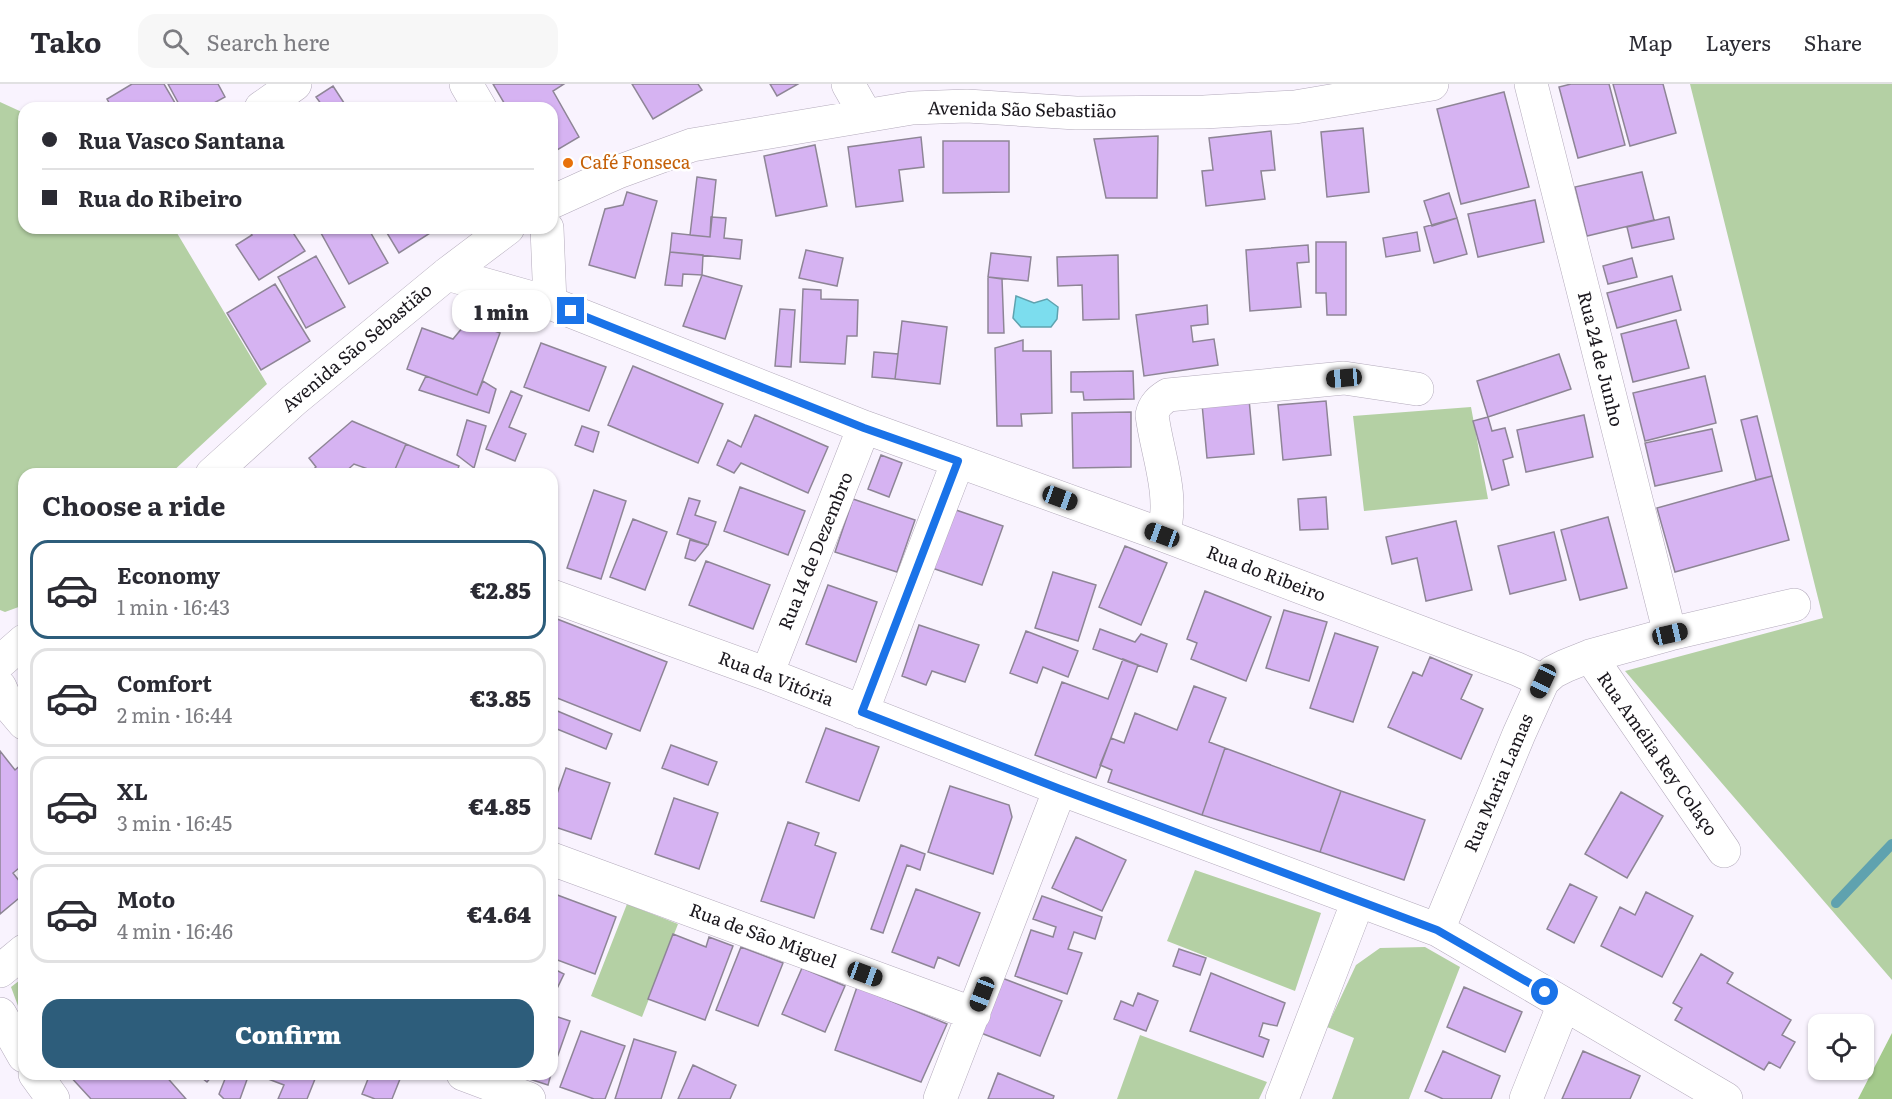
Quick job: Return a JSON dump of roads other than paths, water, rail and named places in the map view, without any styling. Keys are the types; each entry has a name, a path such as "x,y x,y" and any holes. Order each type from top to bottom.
{"street":[{"path":"270,102 295,84"},
{"path":"466,84 476,102"},
{"path":"848,84 865,114"},
{"name":"Avenida São Sebastião","path":"558,199 618,172 692,145 865,114 912,108 1070,98 1164,113 1295,107 1432,84"},
{"name":"Rua 24 de Junho","path":"1531,84 1670,634"},
{"name":"Avenida São Sebastião","path":"219,468 294,400 499,234"},
{"path":"547,234 550,303"},
{"name":"Rua do Ribeiro","path":"447,274 550,303 864,428 1162,535 1543,681"},
{"path":"1162,535 1167,521 1168,502 1152,415 1160,399 1168,394 1344,378 1417,389"},
{"name":"Rua 14 de Dezembro","path":"767,674 864,428"},
{"path":"862,712 958,461"},
{"name":"Rua da Vitória","path":"558,598 767,674 1060,789 1437,930 1726,1099"},
{"path":"1543,681 1559,669 1590,656 1670,634 1794,605"},
{"path":"0,662 18,646"},
{"name":"Rua Amélia Rey Colaço","path":"1590,656 1725,851"},
{"name":"Rua Maria Lamas","path":"1437,930 1543,681"},
{"path":"0,687 7,703 18,716"},
{"path":"940,1099 1060,789"},
{"name":"Rua de São Miguel","path":"558,861 974,1014"},
{"path":"1282,1099 1358,901"},
{"path":"0,971 18,956"},
{"path":"1526,1099 1564,1004"},
{"path":"0,1014 18,1046"},
{"path":"39,1080 53,1099"},
{"path":"479,1080 529,1099"}],"water":[{"path":"1016,296 1034,303 1047,299 1058,307 1057,319 1051,327 1021,327 1013,318"}],"waterway":[{"path":"1836,903 1892,844"}],"place":[{"name":"Café Fonseca","path":"568,163"}]}
